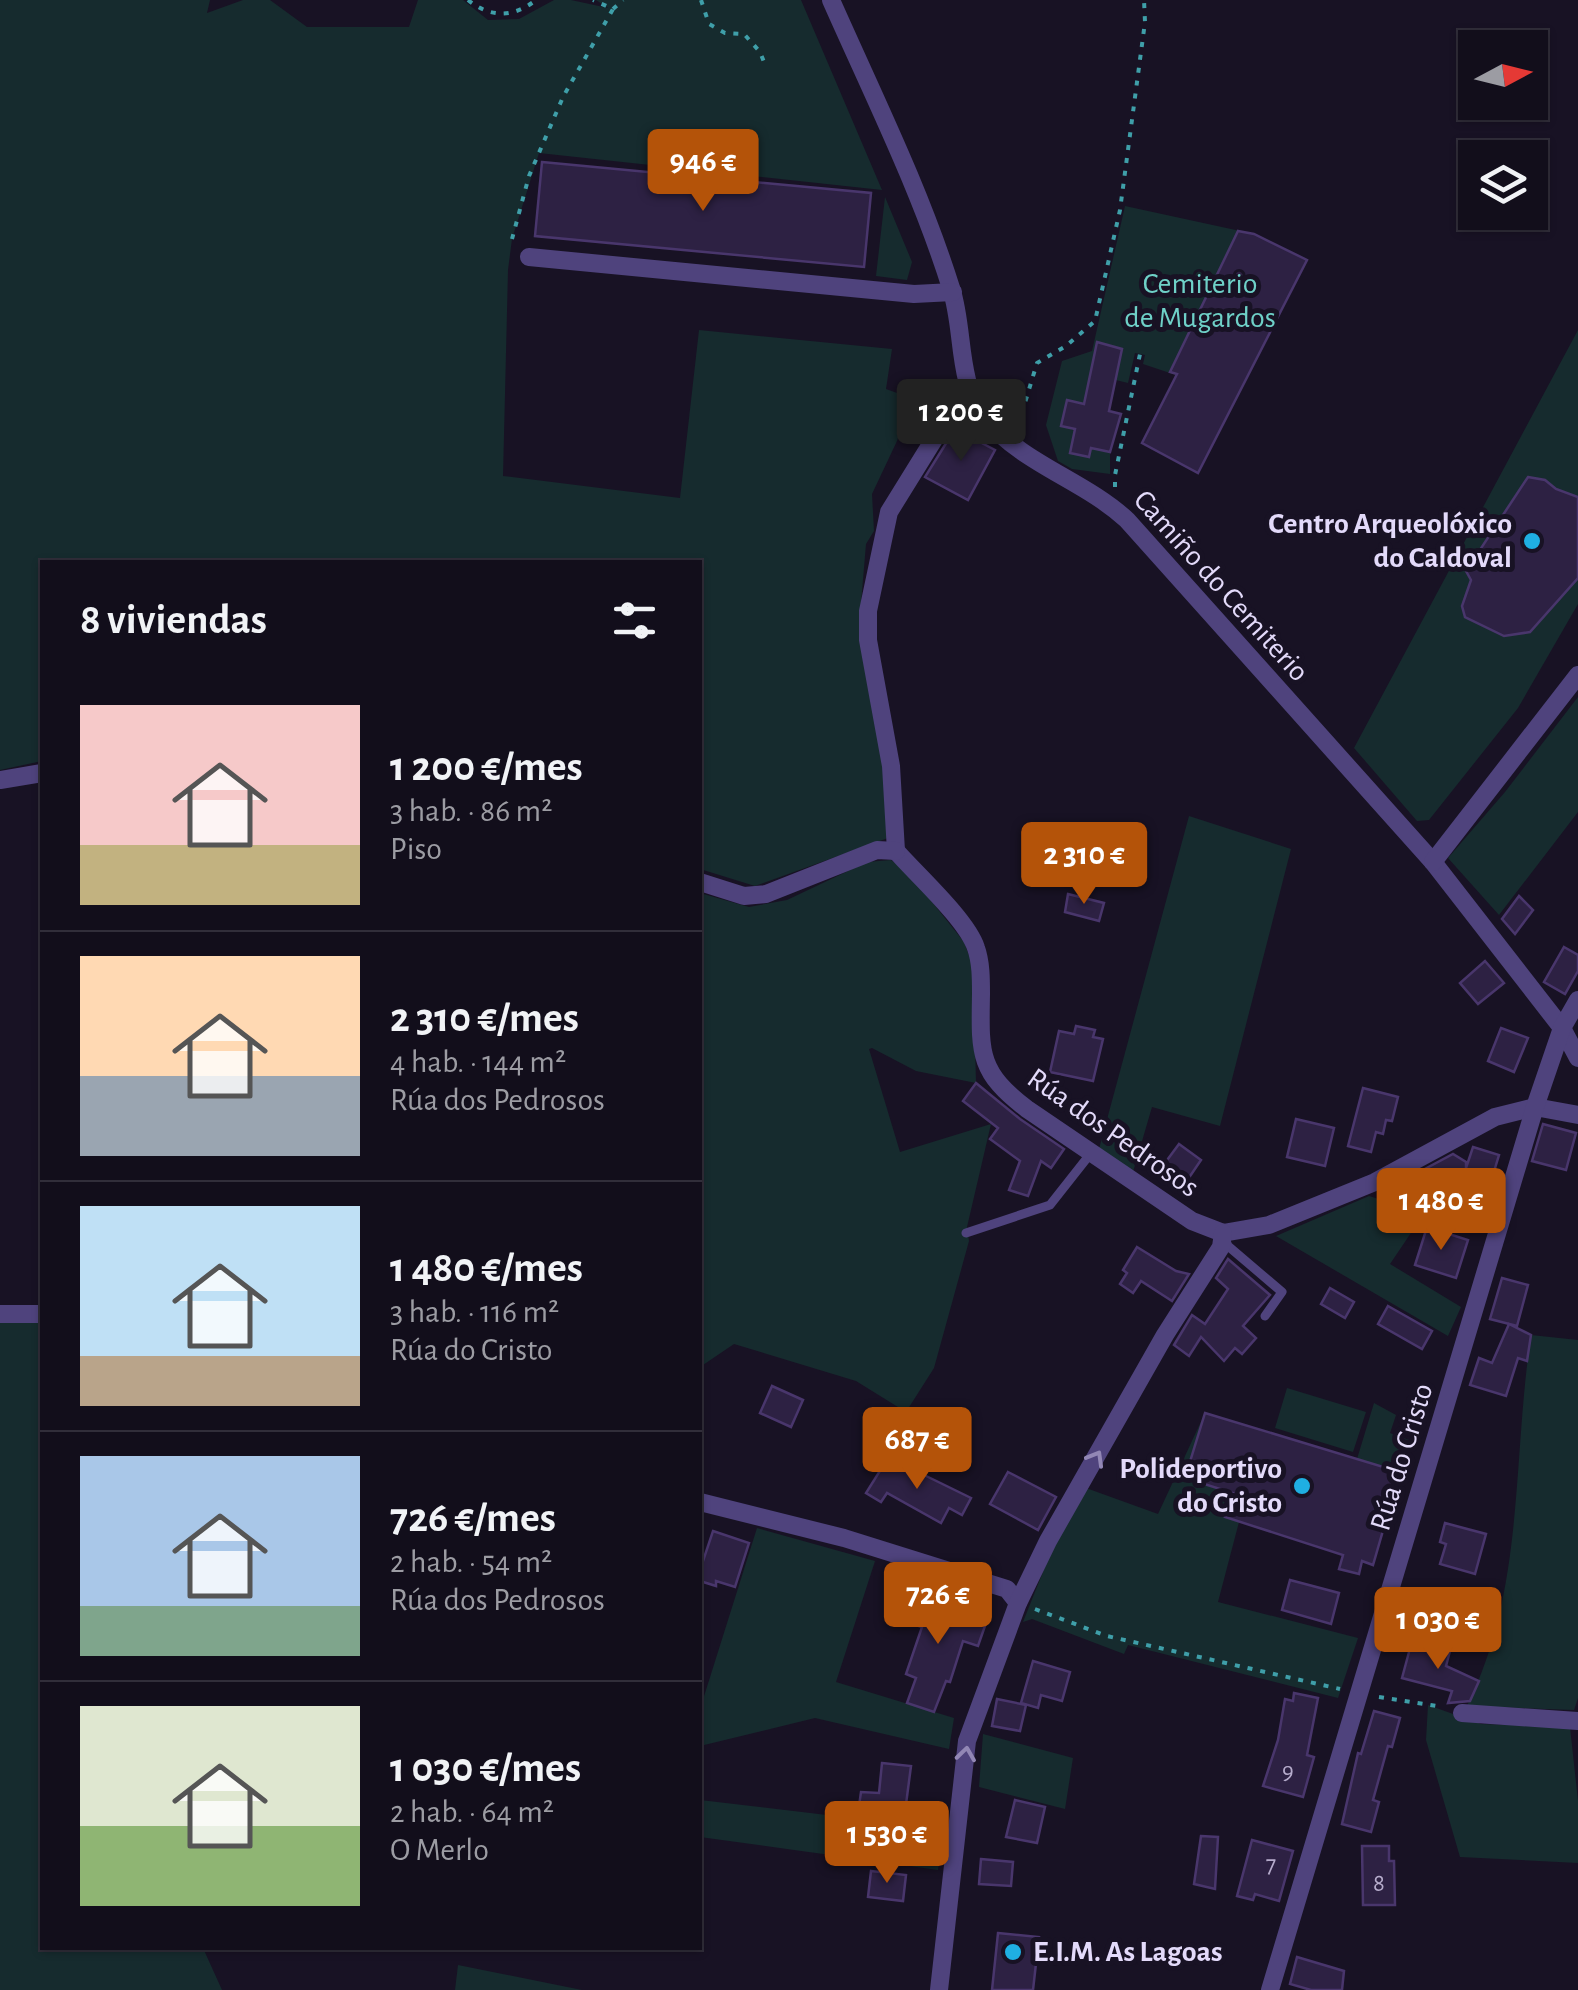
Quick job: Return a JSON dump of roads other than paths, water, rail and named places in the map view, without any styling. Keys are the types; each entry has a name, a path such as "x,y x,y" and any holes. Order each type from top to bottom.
{"street":[{"name":"Camiño do Cemiterio","path":"831,0 906,168 953,292 967,386 983,416 1013,445 1107,501 1127,520 1433,862 1562,1028 1578,1058"},
{"path":"529,257 914,294 953,292"},
{"path":"702,883 744,896 766,894 877,850 896,852 891,766 868,640 868,611 889,512 967,386"},
{"path":"1433,862 1578,675"},
{"path":"0,780 40,773"},
{"name":"Rúa dos Pedrosos","path":"896,852 976,948 981,977 982,1047 990,1075 1016,1101 1091,1154 1192,1221 1223,1233"},
{"name":"Rúa do Cristo","path":"1270,1990 1535,1106 1562,1028 1578,1000"},
{"path":"939,1990 967,1742 1018,1602 1048,1541 1166,1335 1221,1248 1223,1233 1269,1225 1328,1204 1475,1126 1535,1106 1578,1115"},
{"path":"0,1314 40,1314"},
{"path":"702,1502 844,1538 1007,1589 1018,1602"},
{"path":"1462,1714 1578,1721"}],"lane":[{"path":"966,1233 1050,1205 1091,1154"},
{"path":"1223,1233 1228,1246 1282,1292 1265,1316"}],"place":[{"name":"Centro Arqueolóxico do Caldoval","path":"1532,541"},
{"name":"Polideportivo do Cristo","path":"1302,1486"},
{"name":"E.I.M. As Lagoas","path":"1013,1952"}],"park label":[{"name":"Cemiterio de Mugardos","path":"1200,301"}]}
